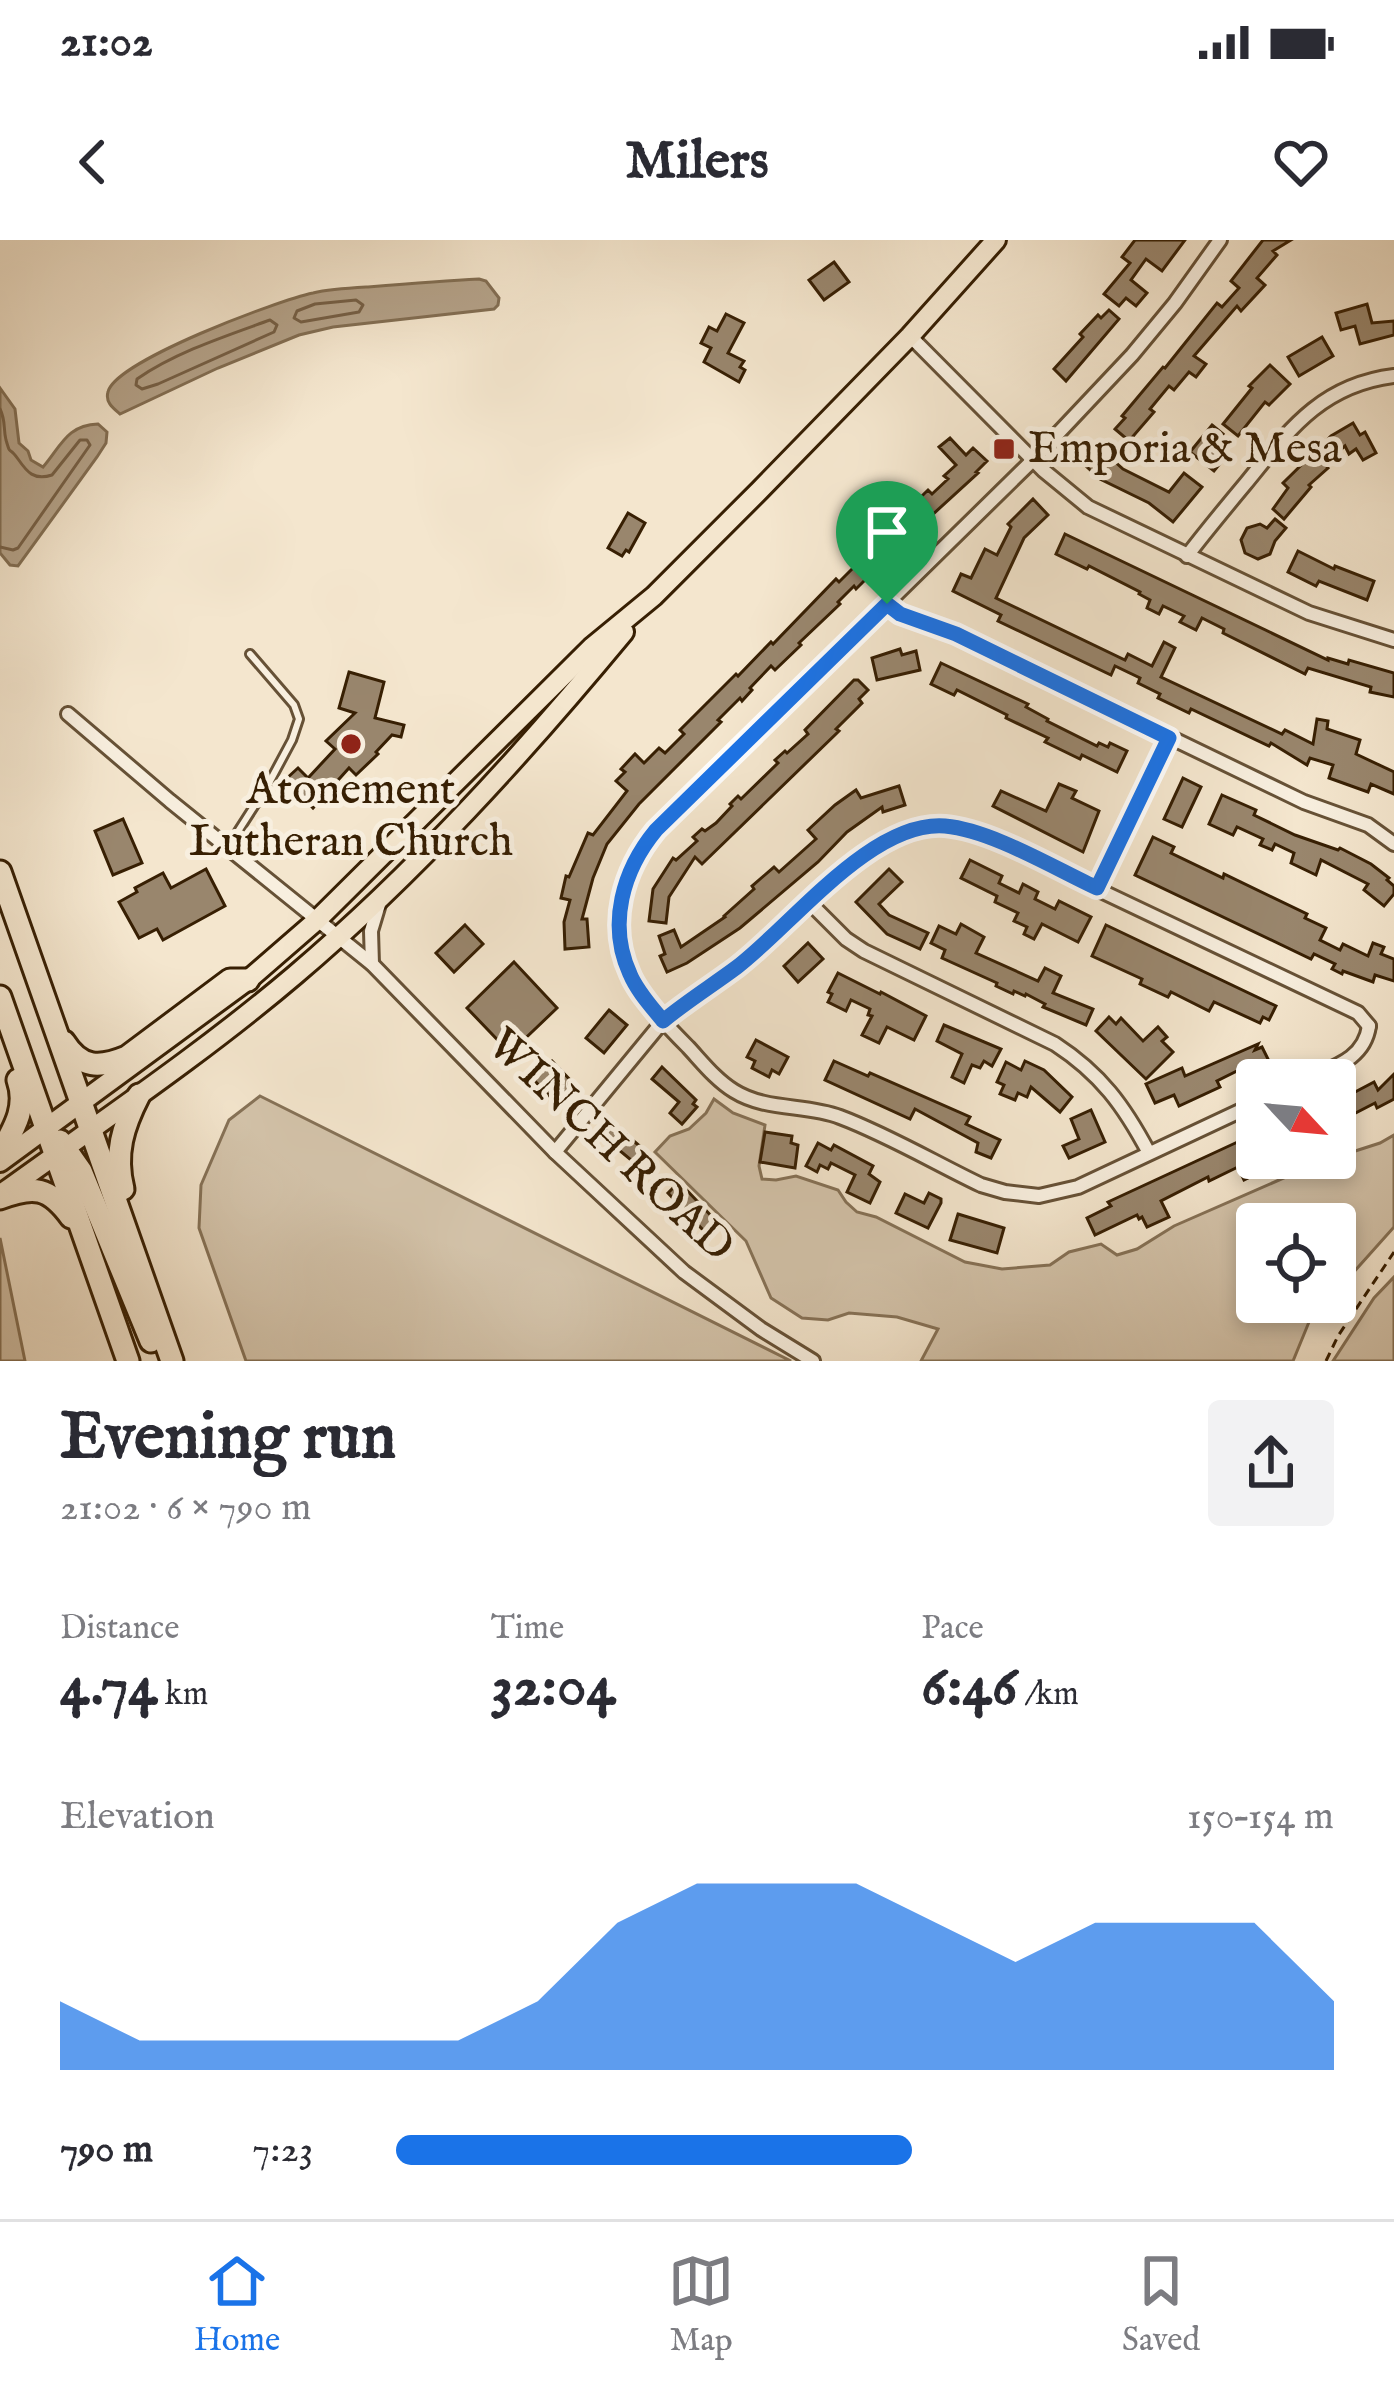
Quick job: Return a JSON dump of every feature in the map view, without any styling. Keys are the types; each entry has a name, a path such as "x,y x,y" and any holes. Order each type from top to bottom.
{"highway":[{"path":"0,872 172,1361"},
{"path":"55,1028 79,1060 106,1065 127,1057 230,980 248,980"},
{"path":"0,997 47,1127 81,1171 159,1361"},
{"path":"0,1029 22,1091 15,1126 0,1158"},
{"path":"139,1095 120,1139 119,1174 172,1331 172,1361"},
{"path":"62,1151 82,1232 128,1361"},
{"path":"0,1197 25,1190 49,1193 82,1232"}],"main road":[{"path":"0,1197 247,1015 339,937 555,715 653,596 910,336 997,240"},
{"path":"0,1158 248,980 316,921 592,647 653,596"}],"street":[{"path":"1220,240 1132,355 1033,460 656,830 637,856 622,894 621,941 630,975 663,1021 721,1082 747,1098 842,1118 1005,1192 1039,1196 1078,1187 1236,1112"},
{"path":"910,336 1033,460 1088,507 1309,614 1394,640"},
{"path":"1187,556 1291,428 1313,408 1341,390 1394,376"},
{"path":"887,604 1304,802 1368,825 1394,844"},
{"name":"WINCH ROAD","path":"68,714 372,964 556,1152 684,1272 813,1361"},
{"path":"1097,888 1169,738"},
{"path":"556,1152 663,1021 737,967 872,848 908,830 943,826 981,834 1358,1013 1373,1023 1358,1053 1346,1059"},
{"path":"372,964 374,917 392,885"},
{"path":"810,903 864,951 1072,1055 1116,1097 1149,1153"}],"lane":[{"path":"228,847 292,740 299,719 294,704 250,654"}],"path":[{"path":"1326,1361 1394,1252"}],"shaded area":[{"path":"260,1096 791,1361 246,1361 199,1228 201,1185 229,1120"},
{"path":"714,1099 733,1113 765,1125 759,1166 762,1179 796,1176 838,1190 857,1212 965,1262 1002,1269 1050,1265 1069,1252 1101,1244 1117,1255 1137,1249 1174,1226 1281,1179 1356,1179 1356,1151 1394,1135 1394,1227 1356,1270 1356,1203 1236,1203 1236,1323 1309,1323 1293,1361 921,1361 938,1329 897,1317 849,1313 828,1320 802,1318 771,1298 746,1241 655,1152 706,1113"},
{"path":"0,1238 25,1361 0,1361"},
{"path":"1394,1277 1394,1361 1333,1361 1374,1298"}],"water":[{"path":"479,279 499,298 494,309 333,327 299,335 218,368 120,414 108,399 117,379 138,364 235,319 295,298 340,289"},
{"path":"0,388 15,409 19,443 43,467 79,428 98,424 107,432 97,457 18,566 10,565 0,553"}],"building":[{"path":"1135,240 1185,240 1162,271 1146,259 1131,280 1147,293 1136,306 1126,298 1119,306 1104,294 1130,263 1122,257"},
{"path":"1263,240 1291,240 1273,251 1277,255 1257,278 1265,285 1241,311 1237,306 1194,356 1206,364 1196,377 1189,372 1174,390 1169,386 1129,441 1115,429 1122,416 1217,303 1222,307 1239,288 1231,281"},
{"path":"834,262 849,282 824,300 809,280"},
{"path":"1367,304 1372,323 1394,321 1394,335 1360,344 1355,326 1341,330 1336,313"},
{"path":"1109,310 1119,319 1066,381 1054,369 1083,337 1080,334"},
{"path":"726,314 744,323 728,353 744,361 739,382 704,362 711,348 701,343 709,327 717,331"},
{"path":"1322,337 1333,356 1299,376 1288,357"},
{"path":"1270,365 1290,384 1269,405 1265,402 1238,436 1223,424"},
{"path":"1353,423 1360,435 1365,432 1376,453 1363,460 1356,449 1349,454 1345,446 1325,464 1328,468 1284,519 1273,509 1288,488 1283,483 1331,436"},
{"path":"1212,425 1223,434 1214,445 1227,455 1214,471 1190,452"},
{"path":"950,438 966,455 973,448 987,461 856,589 854,586 775,670 771,666 639,804 607,844 593,878 582,919 587,919 589,947 565,949 564,922 570,900 561,898 566,876 588,833 593,835 627,791 616,781 625,772 621,769 635,754 644,763 659,748 665,753 684,734 680,730 736,674 855,566 851,562 865,548 857,540 870,529 879,538 928,490 932,494 948,479 944,476 956,465 939,447"},
{"path":"1103,451 1123,469 1169,492 1184,473 1202,487 1173,522 1087,467"},
{"path":"1033,499 1048,515 1024,538 996,598 1125,660 1128,654 1152,666 1164,642 1175,648 1161,677 1282,734 1285,730 1313,744 1317,719 1328,721 1327,729 1360,740 1356,754 1394,772 1394,794 1371,784 1368,792 1329,778 1333,765 1310,758 1307,765 1271,743 1191,709 1189,713 1158,698 1160,694 1138,683 1140,678 1115,666 1111,675 998,621 1001,615 953,591 961,574 971,578 985,549 997,555 1011,527 1008,524"},
{"path":"628,513 645,523 622,556 608,548"},
{"path":"1275,519 1286,528 1270,554 1258,559 1245,553 1241,540 1247,528 1260,524 1267,528"},
{"path":"1065,534 1328,660 1348,664 1349,660 1394,673 1394,697 1308,668 1305,674 1202,618 1196,630 1180,622 1184,616 1163,606 1159,614 1147,608 1150,600 1140,592 1056,554"},
{"path":"1298,551 1374,581 1367,600 1319,581 1316,586 1288,572"},
{"path":"900,649 902,655 916,651 920,670 877,680 872,658"},
{"path":"941,663 1028,704 1047,721 1097,746 1110,743 1127,751 1117,772 1045,742 1048,738 957,690 954,695 931,684"},
{"path":"349,672 384,682 375,718 404,725 401,737 392,735 356,775 349,768 313,808 286,779 298,768 308,778 335,749 326,741 355,713 339,708"},
{"path":"854,680 868,690 859,699 862,703 836,729 839,731 702,864 695,857 669,897 666,923 649,921 653,889 673,858 697,841 693,837 716,823 738,796 741,799 778,763 775,760 808,734 805,730"},
{"path":"1183,778 1201,787 1182,827 1164,819"},
{"path":"1059,784 1076,791 1072,798 1099,811 1083,852 993,806 1001,791 1046,811"},
{"path":"899,786 905,805 883,812 882,807 847,832 740,928 667,972 659,936 674,930 681,947 725,917 774,867 779,872 816,839 808,830 835,805 856,790 861,798"},
{"path":"1222,795 1295,835 1340,848 1371,864 1389,878 1394,894 1384,906 1364,890 1368,884 1321,860 1316,875 1291,863 1294,853 1275,844 1272,850 1260,845 1263,839 1237,827 1233,835 1209,824"},
{"path":"123,819 142,863 113,875 95,831"},
{"path":"1153,837 1174,847 1171,853 1307,914 1305,918 1326,928 1320,940 1340,950 1343,944 1368,956 1373,943 1384,947 1381,954 1394,959 1394,981 1375,975 1373,982 1342,974 1332,969 1335,964 1314,954 1311,959 1135,875"},
{"path":"970,860 1002,876 999,883 1019,893 1023,884 1038,892 1035,899 1055,909 1059,901 1091,917 1078,942 1042,924 1034,939 1024,934 1027,927 1014,921 1018,913 961,878"},
{"path":"206,869 225,906 163,940 157,929 139,938 119,902 163,873 171,888"},
{"path":"889,869 902,882 879,904 889,915 928,933 920,949 887,934 856,902"},
{"path":"961,924 984,937 976,953 1038,981 1045,968 1061,976 1053,993 1093,1009 1086,1025 942,958 945,950 931,943 939,926 956,934"},
{"path":"465,925 483,944 454,972 436,953"},
{"path":"1106,925 1276,1006 1269,1020 1263,1017 1260,1023 1214,1002 1209,1011 1171,992 1168,997 1140,984 1142,979 1092,956"},
{"path":"808,943 823,959 798,982 784,966"},
{"path":"514,962 557,1008 510,1053 467,1008"},
{"path":"838,973 926,1016 914,1040 887,1027 879,1043 862,1035 872,1016 870,1009 851,1000 846,1011 828,1002"},
{"path":"609,1010 627,1025 604,1053 586,1038"},
{"path":"1109,1017 1116,1024 1121,1018 1143,1041 1158,1027 1167,1037 1162,1041 1173,1052 1146,1079 1096,1031"},
{"path":"944,1025 1001,1049 992,1066 984,1061 980,1068 972,1065 964,1083 952,1077 962,1054 937,1041"},
{"path":"756,1040 788,1057 779,1074 772,1070 769,1077 752,1068 755,1061 747,1057"},
{"path":"1258,1044 1255,1050 1262,1047 1268,1059 1236,1059 1236,1072 1217,1081 1220,1087 1179,1106 1174,1095 1155,1103 1146,1084 1182,1068 1185,1076"},
{"path":"552,1061 575,1085 556,1103 532,1078"},
{"path":"834,1061 970,1117 966,1124 1000,1140 991,1158 976,1152 978,1143 915,1109 910,1119 825,1080"},
{"path":"1025,1061 1044,1070 1072,1097 1060,1112 1031,1087 1027,1097 1018,1093 1015,1100 1000,1094 1004,1085 997,1082 1006,1062 1021,1070"},
{"path":"662,1067 696,1100 697,1107 682,1124 670,1113 679,1102 652,1079"},
{"path":"1394,1074 1394,1099 1356,1113 1356,1092 1374,1082 1378,1090"},
{"path":"1091,1110 1105,1142 1069,1158 1063,1146 1079,1139 1071,1119"},
{"path":"611,1122 648,1153 637,1165 601,1135"},
{"path":"765,1132 792,1136 791,1143 798,1145 795,1168 760,1162"},
{"path":"818,1143 831,1150 834,1145 873,1166 869,1174 880,1182 870,1203 847,1192 855,1175 831,1163 828,1169 820,1165 817,1172 806,1166"},
{"path":"1236,1143 1236,1168 1161,1201 1169,1217 1147,1227 1137,1215 1095,1235 1087,1218 1111,1206 1108,1202"},
{"path":"679,1182 716,1221 705,1232 668,1193"},
{"path":"929,1193 941,1203 928,1228 896,1213 905,1194 924,1203"},
{"path":"958,1214 1004,1228 997,1253 950,1240"}],"place":[{"name":"Emporia & Mesa","path":"1004,449"},
{"name":"Atonement Lutheran Church","path":"351,744"}],"route":[{"path":"887,604 1169,738 1097,888 981,834 943,826 908,830 872,848 775,936 663,1021 630,975 621,941 622,894 637,856 656,830 887,604"}]}
